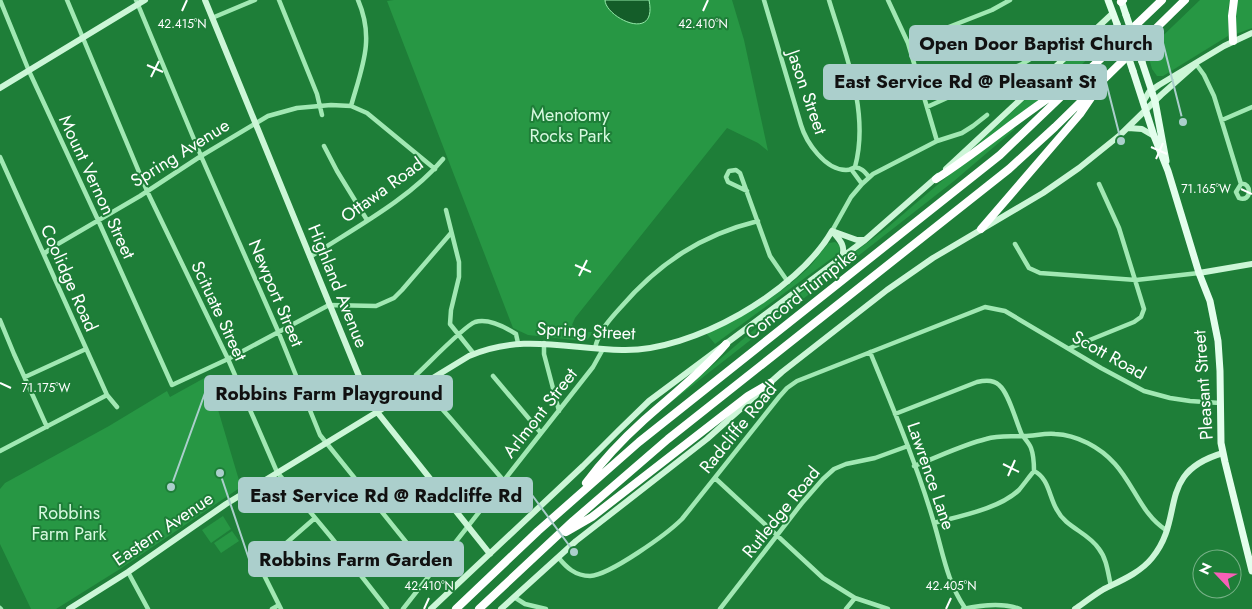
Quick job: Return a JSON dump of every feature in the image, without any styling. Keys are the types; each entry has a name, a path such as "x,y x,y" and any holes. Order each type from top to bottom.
{"highway":[{"name":"Concord Turnpike","path":"456,609 576,496 692,399 969,181 1016,141 1162,0"},
{"name":"Concord Turnpike","path":"479,609 620,480 694,418 993,182 1040,141 1185,0"},
{"path":"1233,41 1232,16 1234,0"},
{"path":"936,179 1053,94 1085,75"},
{"path":"981,229 1080,114 1101,82"},
{"path":"576,496 601,464 625,438 708,365 726,344"},
{"path":"554,539 592,517 748,396 770,383"}],"main road":[{"path":"0,88 83,39 137,2 145,0"},
{"name":"Highland Avenue","path":"205,0 368,400 490,554"},
{"name":"Pleasant Street","path":"1108,0 1154,136 1168,171 1199,274 1210,301 1218,341 1220,433 1223,453 1250,552 1252,571"},
{"path":"1113,13 1122,1"},
{"name":"Pleasant Street","path":"1122,1 1155,101 1168,171"},
{"name":"Concord Turnpike","path":"431,609 583,466 641,408 865,240 936,179 1113,13"},
{"path":"1143,102 1152,90 1233,41 1252,33"},
{"path":"501,609 558,557 714,434 770,383 896,283 933,258 1062,180 1095,156 1127,129 1196,64"},
{"path":"1127,129 1140,128 1154,136"},
{"path":"832,231 856,240 865,240"},
{"path":"832,231 843,245 842,257"},
{"name":"Spring Street","path":"376,412 474,354 497,347 518,343 544,343 620,350 643,349 680,340 739,314 788,282 811,261 832,231"},
{"path":"1199,274 1252,264"},
{"name":"Eastern Avenue","path":"69,609 128,572 226,504 376,412"},
{"path":"1075,609 1097,593 1149,562 1161,545 1183,477 1198,462 1223,453"}],"street":[{"name":"Mount Vernon Street","path":"0,0 29,72 172,385 228,359"},
{"name":"Scituate Street","path":"67,0 147,190 228,359 277,472 316,518 387,609"},
{"path":"212,18 255,0"},
{"path":"280,0 317,94 322,115"},
{"path":"358,0 366,24 366,45 352,106 367,113 434,169"},
{"name":"Jason Street","path":"764,0 800,125 806,139 817,153 828,162 841,169 853,168 862,170 869,177"},
{"path":"829,0 857,100 859,130 853,168 862,184"},
{"path":"888,0 908,43 937,141"},
{"path":"908,43 992,10 1010,0"},
{"name":"Newport Street","path":"137,2 201,156 278,331 320,435 431,573"},
{"path":"927,107 1026,62 1069,35 1084,30 1092,33"},
{"path":"1196,64 1208,82 1222,120 1241,184"},
{"name":"Spring Avenue","path":"44,254 255,123 286,110 320,106 352,106"},
{"path":"1222,120 1252,107"},
{"name":"Spring Street","path":"832,231 846,204 869,177 889,164 937,141 965,131 987,115"},
{"path":"324,146 367,220"},
{"name":"Coolidge Road","path":"0,157 107,395 117,407"},
{"name":"Ottawa Road","path":"310,257 408,192 443,159"},
{"path":"746,191 728,182 726,175 729,171 733,169 738,171 746,191 758,221 773,261 788,282"},
{"path":"1070,348 1134,322 1141,316 1144,309 1119,228 1099,184"},
{"path":"446,210 450,233 459,262 459,277 450,319 451,327 474,354"},
{"path":"595,348 599,335 608,321 637,289 662,267 690,247 711,236 734,227 758,221"},
{"path":"228,359 329,305 376,306 394,298 450,233"},
{"path":"1016,244 1027,265 1035,272 1136,280 1199,274"},
{"name":"Radcliffe Road","path":"558,557 567,568 580,574 590,576 604,572 674,526 689,511 767,411 790,385 982,308 993,308"},
{"name":"Scott Road","path":"993,308 1005,311 1101,368 1144,391 1190,401 1220,403"},
{"path":"0,320 47,427"},
{"path":"504,481 415,380 416,375 474,323 486,322 515,333 518,343"},
{"path":"544,343 544,354 559,411"},
{"path":"25,378 86,349"},
{"name":"Arlmont Street","path":"403,609 593,368 603,349"},
{"name":"Lawrence Lane","path":"870,352 908,446 934,523 946,571 964,609"},
{"path":"493,376 541,433"},
{"path":"895,414 977,382 987,380 996,383 1004,390 1023,436 1030,447 1034,461 1034,471 1018,491 1000,502 971,513 934,523"},
{"path":"0,451 107,395"},
{"path":"914,466 986,438 1007,435 1053,434 1069,436 1097,449 1109,458 1120,470 1150,516 1166,530"},
{"name":"Rutledge Road","path":"720,609 765,553 776,535 823,479 834,469 846,464 875,458 908,446"},
{"path":"1034,471 1041,474 1057,510 1064,520 1101,550 1111,586"},
{"path":"715,478 823,578 855,598 888,609"},
{"path":"272,609 280,607 263,573 264,567 268,560 316,518"},
{"path":"128,572 148,609"},
{"path":"514,597 525,604 546,609"},
{"path":"846,609 855,598"},
{"path":"964,609 986,605 1004,605 1020,609"}],"green space":[{"name":"Menotomy Rocks Park","path":"732,0 744,40 768,151 758,143 727,128 575,318 572,325 585,332 593,332 588,339 583,341 528,335 513,328 387,1"},
{"path":"1200,0 1230,0 1228,36 1163,76 1157,76 1152,69 1147,51"},
{"path":"1236,0 1252,0 1252,28 1236,34 1234,14"},
{"path":"1103,27 1112,30 1114,34 1061,84 972,149"},
{"path":"1013,128 1015,129 954,181 656,414 763,322 888,227 956,169"},
{"path":"835,242 840,246 839,253 715,344 706,333 745,313 781,291 808,269 829,243"},
{"name":"Robbins Farm Park","path":"208,376 241,487 120,569 56,609 31,609 0,544 0,489 5,483 109,426 167,391 170,397"},
{"path":"223,516 231,529 211,543 202,530"},
{"path":"232,531 239,541 221,553 214,543"}],"shaded area":[{"path":"605,0 649,0 650,13 646,21 639,24 630,23 613,13 607,7"}],"place":[{"name":"Open Door Baptist Church","path":"1183,122"},
{"name":"East Service Rd @ Pleasant St","path":"1121,141"},
{"name":"Robbins Farm Garden","path":"220,473"},
{"name":"Robbins Farm Playground","path":"171,487"},
{"name":"East Service Rd @ Radcliffe Rd","path":"574,552"}]}
